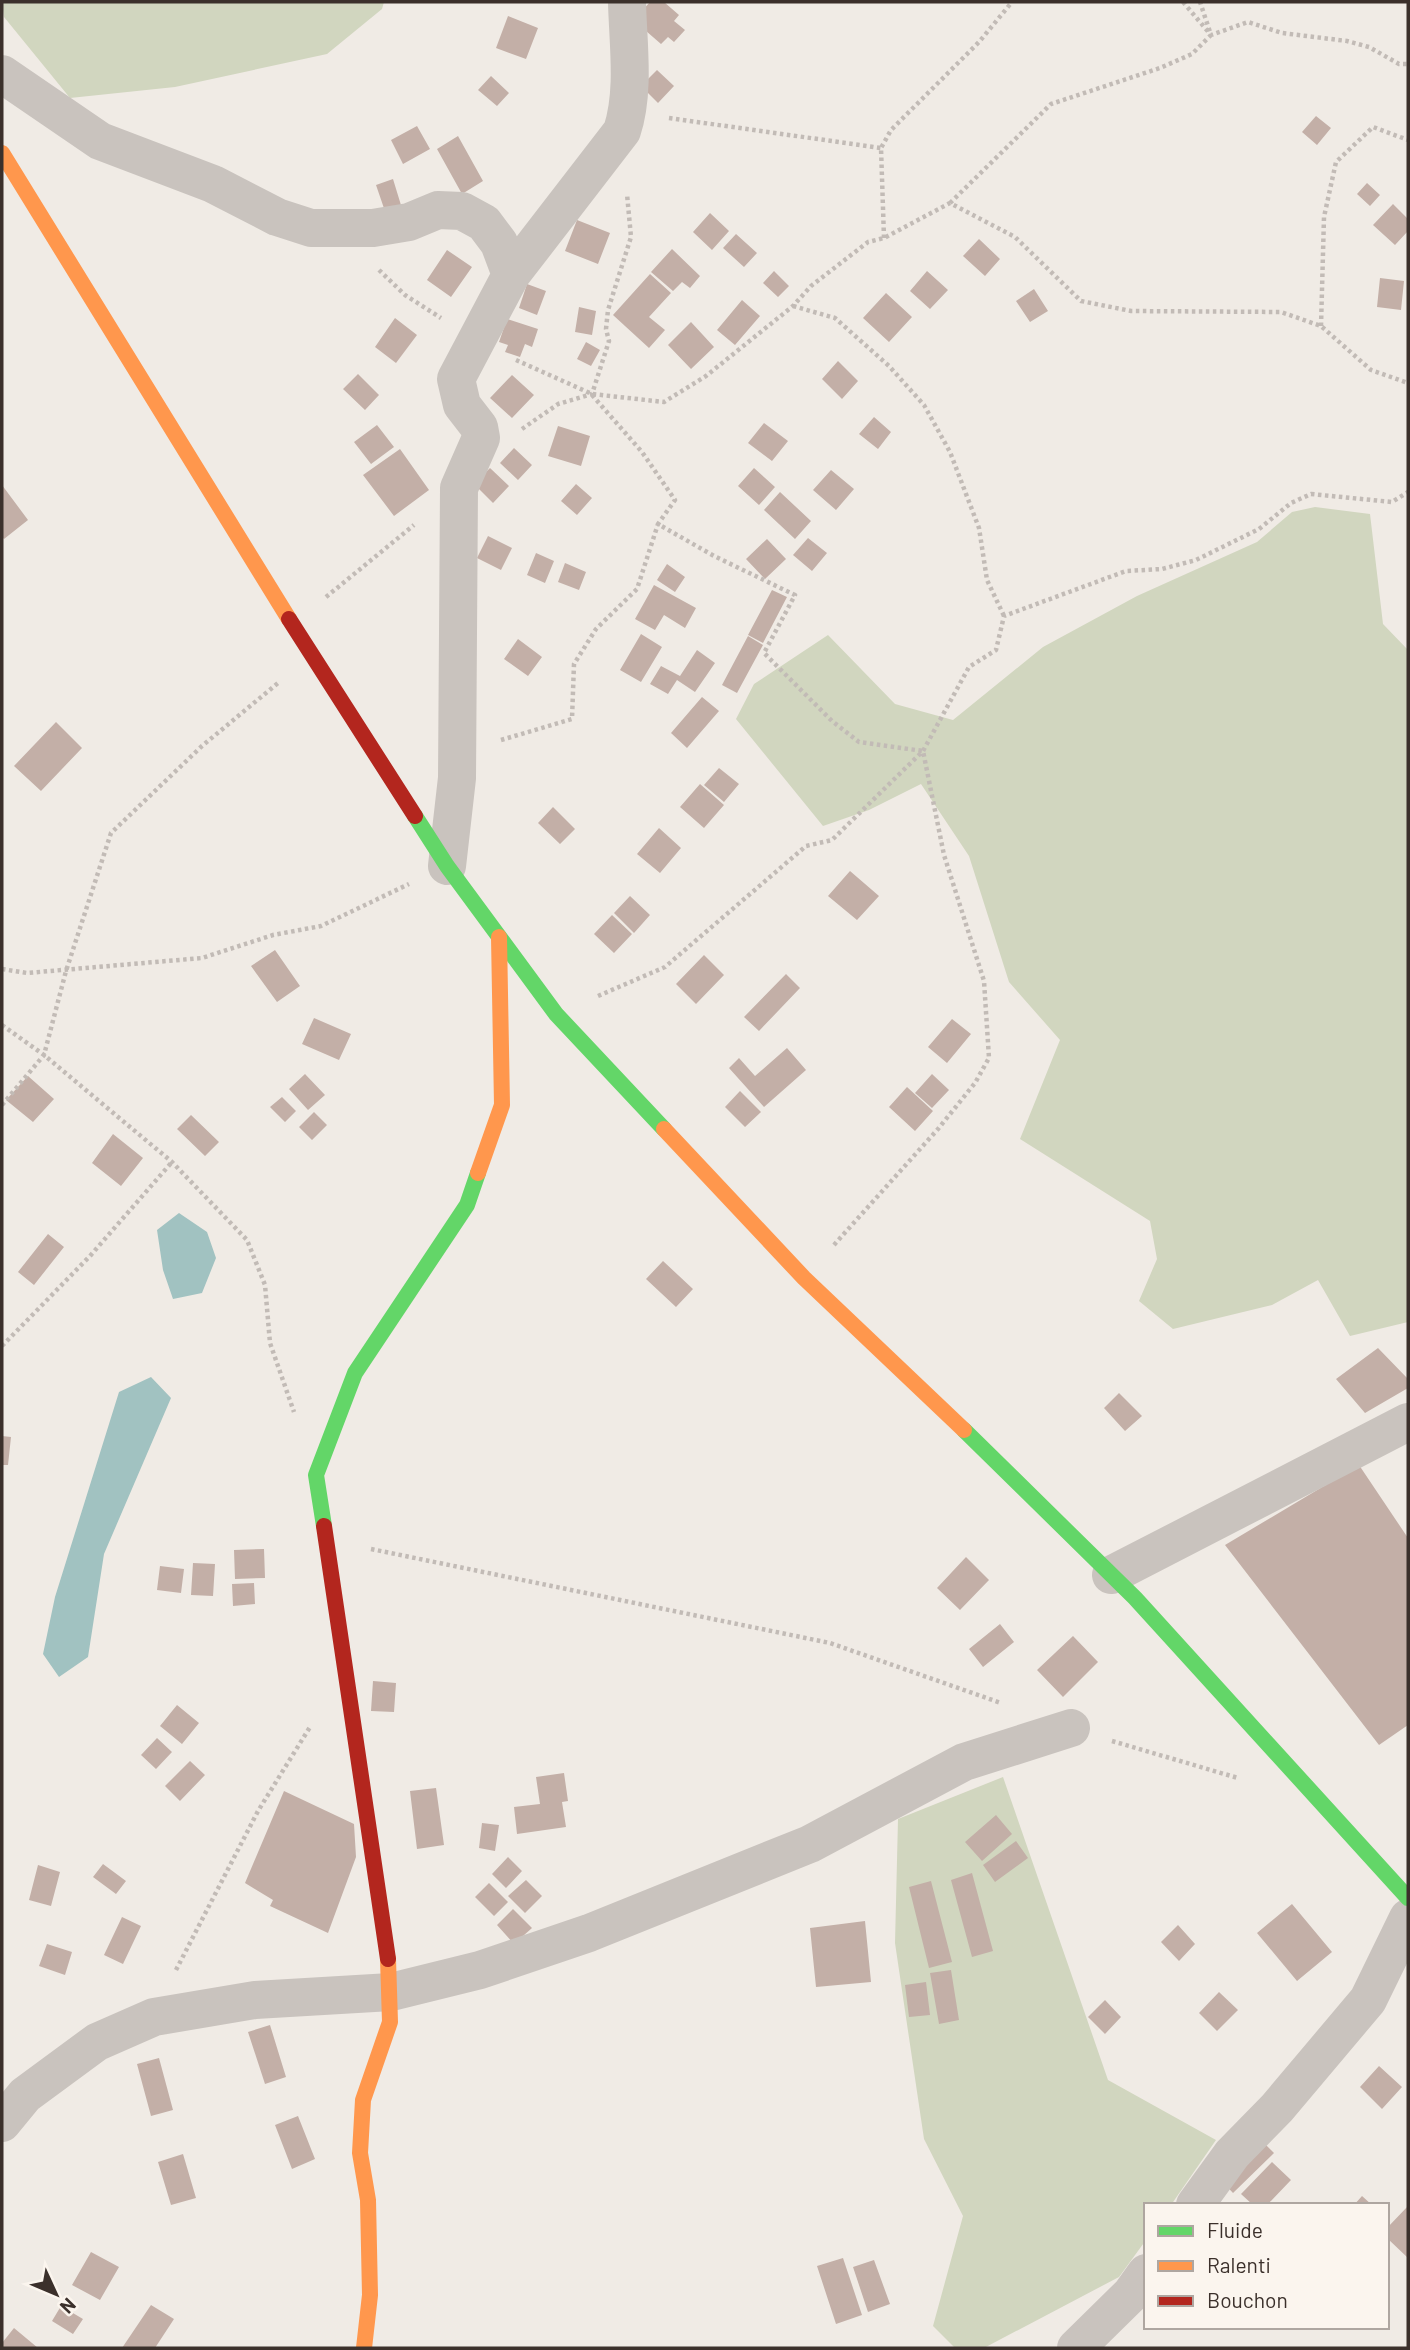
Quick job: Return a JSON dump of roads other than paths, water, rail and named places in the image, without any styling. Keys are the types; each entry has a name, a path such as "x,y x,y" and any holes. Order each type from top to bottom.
{"street":[{"path":"447,866 457,778 459,488 481,438 480,427 462,405 456,379 511,275 622,131 627,116 627,2"},
{"path":"2,74 100,141 213,184 277,217 311,228 373,228 409,222 438,210 462,211 484,223 499,243 511,275"},
{"path":"2,153 119,339 311,656 447,866 556,1014 804,1278 928,1394 1111,1575 1408,1898"},
{"path":"364,2348 370,2295 368,2200 360,2153 363,2100 390,2022 391,1992 384,1919 316,1475 355,1373 467,1205 502,1105 499,937"},
{"path":"1111,1575 1408,1422"},
{"path":"2,2123 25,2095 97,2042 154,2017 255,2000 391,1992 480,1970 589,1933 810,1844 964,1762 1071,1728"},
{"path":"1196,2203 1232,2154 1278,2108 1368,2000 1408,1918"},
{"path":"1076,2348 1131,2294 1144,2276"}],"water":[{"path":"179,1213 207,1232 216,1258 202,1293 173,1299 163,1270 157,1230"},
{"path":"151,1377 171,1398 104,1554 88,1657 59,1677 43,1654 55,1597 119,1392"}]}
